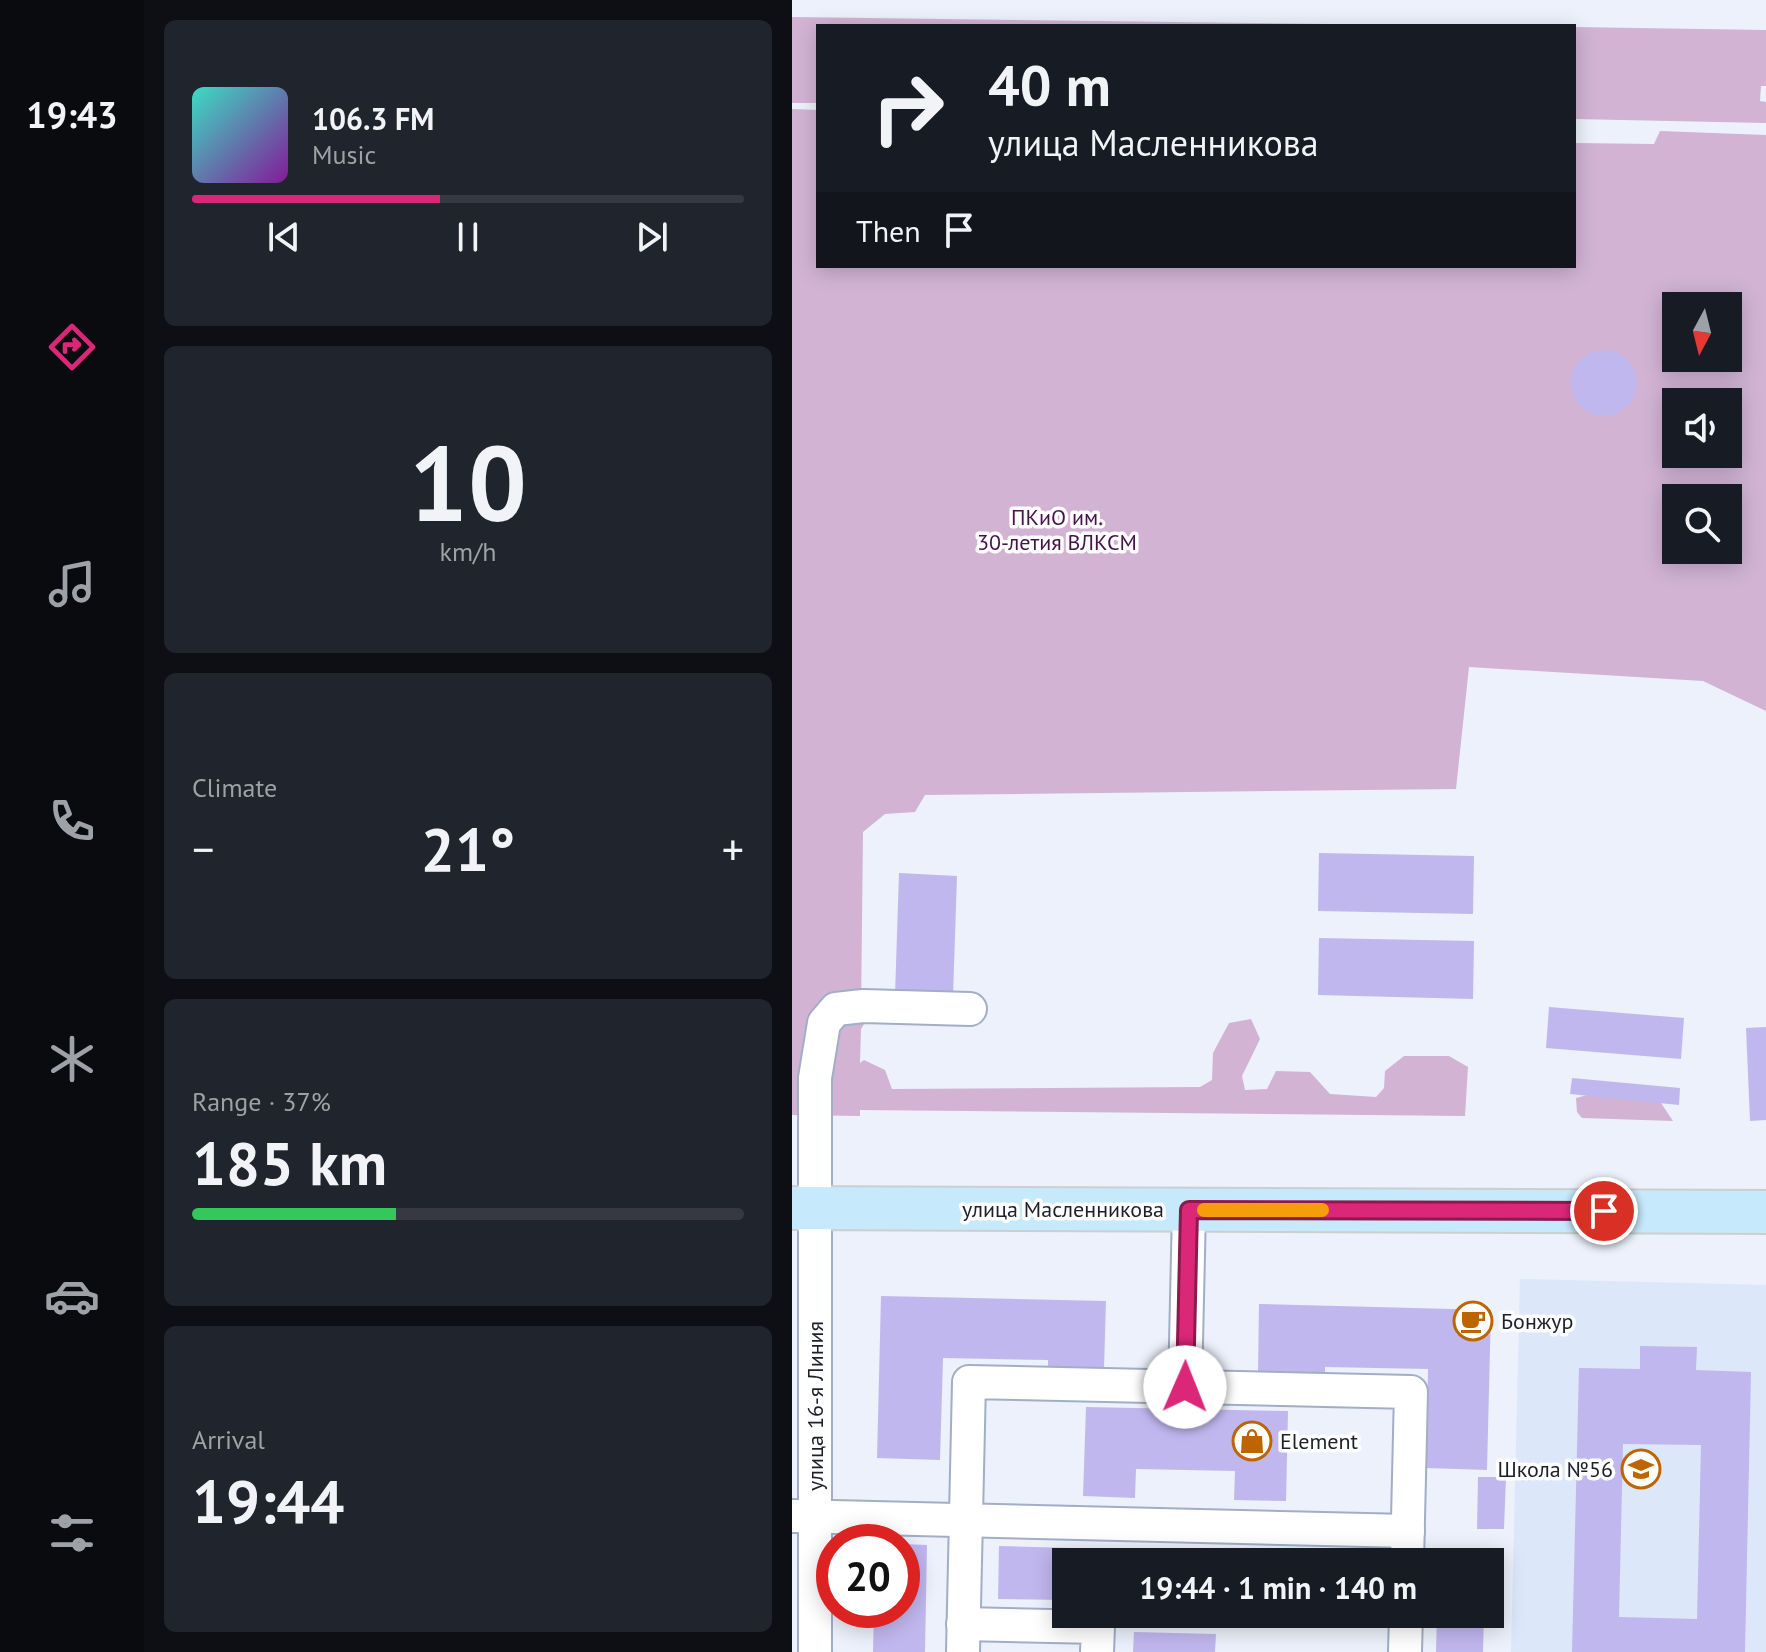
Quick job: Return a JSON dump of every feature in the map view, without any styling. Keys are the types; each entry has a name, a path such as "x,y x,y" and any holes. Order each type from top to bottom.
{"main road":[{"name":"улица Масленникова","path":"804,1208 1766,1212"}],"street":[{"name":"улица 16-я Линия","path":"807,1650 804,1208 815,1078 824,1023 836,1009 863,1006 970,1009"},
{"path":"1185,1387 1189,1210"},
{"path":"804,1516 966,1520 1407,1546 1411,1392 969,1382 966,1520 963,1638 1098,1627 1097,1652"},
{"path":"1405,1652 1406,1628"}],"shaded area":[{"name":"Школа №56","path":"1520,1279 1766,1285 1766,1652 1511,1652"}],"green space":[{"path":"792,17 1332,24 816,24 816,103 792,103"},
{"path":"1576,27 1766,30 1766,86 1761,86 1760,101 1766,102 1766,123 1576,119"},
{"name":"ПКиО им. 30-летия ВЛКСМ","path":"792,109 816,110 816,268 1576,268 1576,143 1654,144 1660,131 1766,135 1766,711 1703,681 1469,667 1456,789 925,795 915,812 885,814 863,832 861,1011 864,1024 861,1029 860,1063 864,1060 885,1070 892,1089 1200,1087 1212,1080 1213,1053 1229,1023 1251,1019 1260,1039 1242,1076 1245,1090 1267,1089 1276,1071 1310,1072 1330,1094 1376,1097 1384,1088 1385,1071 1404,1056 1449,1056 1468,1067 1465,1116 860,1110 860,1116 792,1115"},
{"path":"1595,1093 1657,1097 1673,1121 1582,1118 1577,1112 1576,1098"}],"building":[{"path":"1597,350 1611,350 1623,355 1632,364 1637,383 1635,396 1628,407 1611,416 1597,416 1585,411 1576,402 1571,390 1571,376 1576,364 1585,355"},
{"path":"1319,853 1474,856 1473,914 1318,911"},
{"path":"899,873 957,876 953,997 895,995"},
{"path":"1319,938 1474,941 1473,999 1318,995"},
{"path":"1549,1007 1684,1018 1681,1059 1546,1048"},
{"path":"1766,1027 1766,1120 1750,1121 1746,1028"},
{"path":"1572,1078 1680,1088 1679,1105 1570,1094"},
{"path":"881,1296 1106,1301 1104,1369 1048,1368 1048,1360 943,1358 940,1460 877,1458"},
{"path":"1259,1304 1491,1310 1487,1470 1426,1468 1428,1369 1325,1367 1325,1374 1258,1372"},
{"path":"1640,1346 1697,1347 1696,1370 1751,1372 1745,1652 1572,1652 1579,1368 1640,1369","holes":["1623,1444 1701,1445 1697,1619 1619,1617"]},
{"path":"1086,1407 1288,1411 1286,1501 1234,1500 1235,1471 1136,1469 1135,1498 1083,1496"},
{"path":"1478,1477 1506,1477 1504,1529 1477,1529"},
{"path":"920,1545 927,1545 925,1652 873,1652 874,1628 920,1628"},
{"path":"999,1546 1072,1548 1052,1548 1052,1600 998,1599"},
{"path":"1437,1628 1484,1628 1483,1652 1436,1652"},
{"path":"1134,1632 1216,1634 1215,1652 1133,1652"}],"slow traffic":[{"path":"1204,1210 1322,1210"}],"place":[{"name":"Бонжур","path":"1473,1321"},
{"name":"Element","path":"1252,1441"},
{"name":"Школа №56","path":"1641,1469"}],"route":[{"path":"1185,1387 1189,1210 1604,1211"}]}
